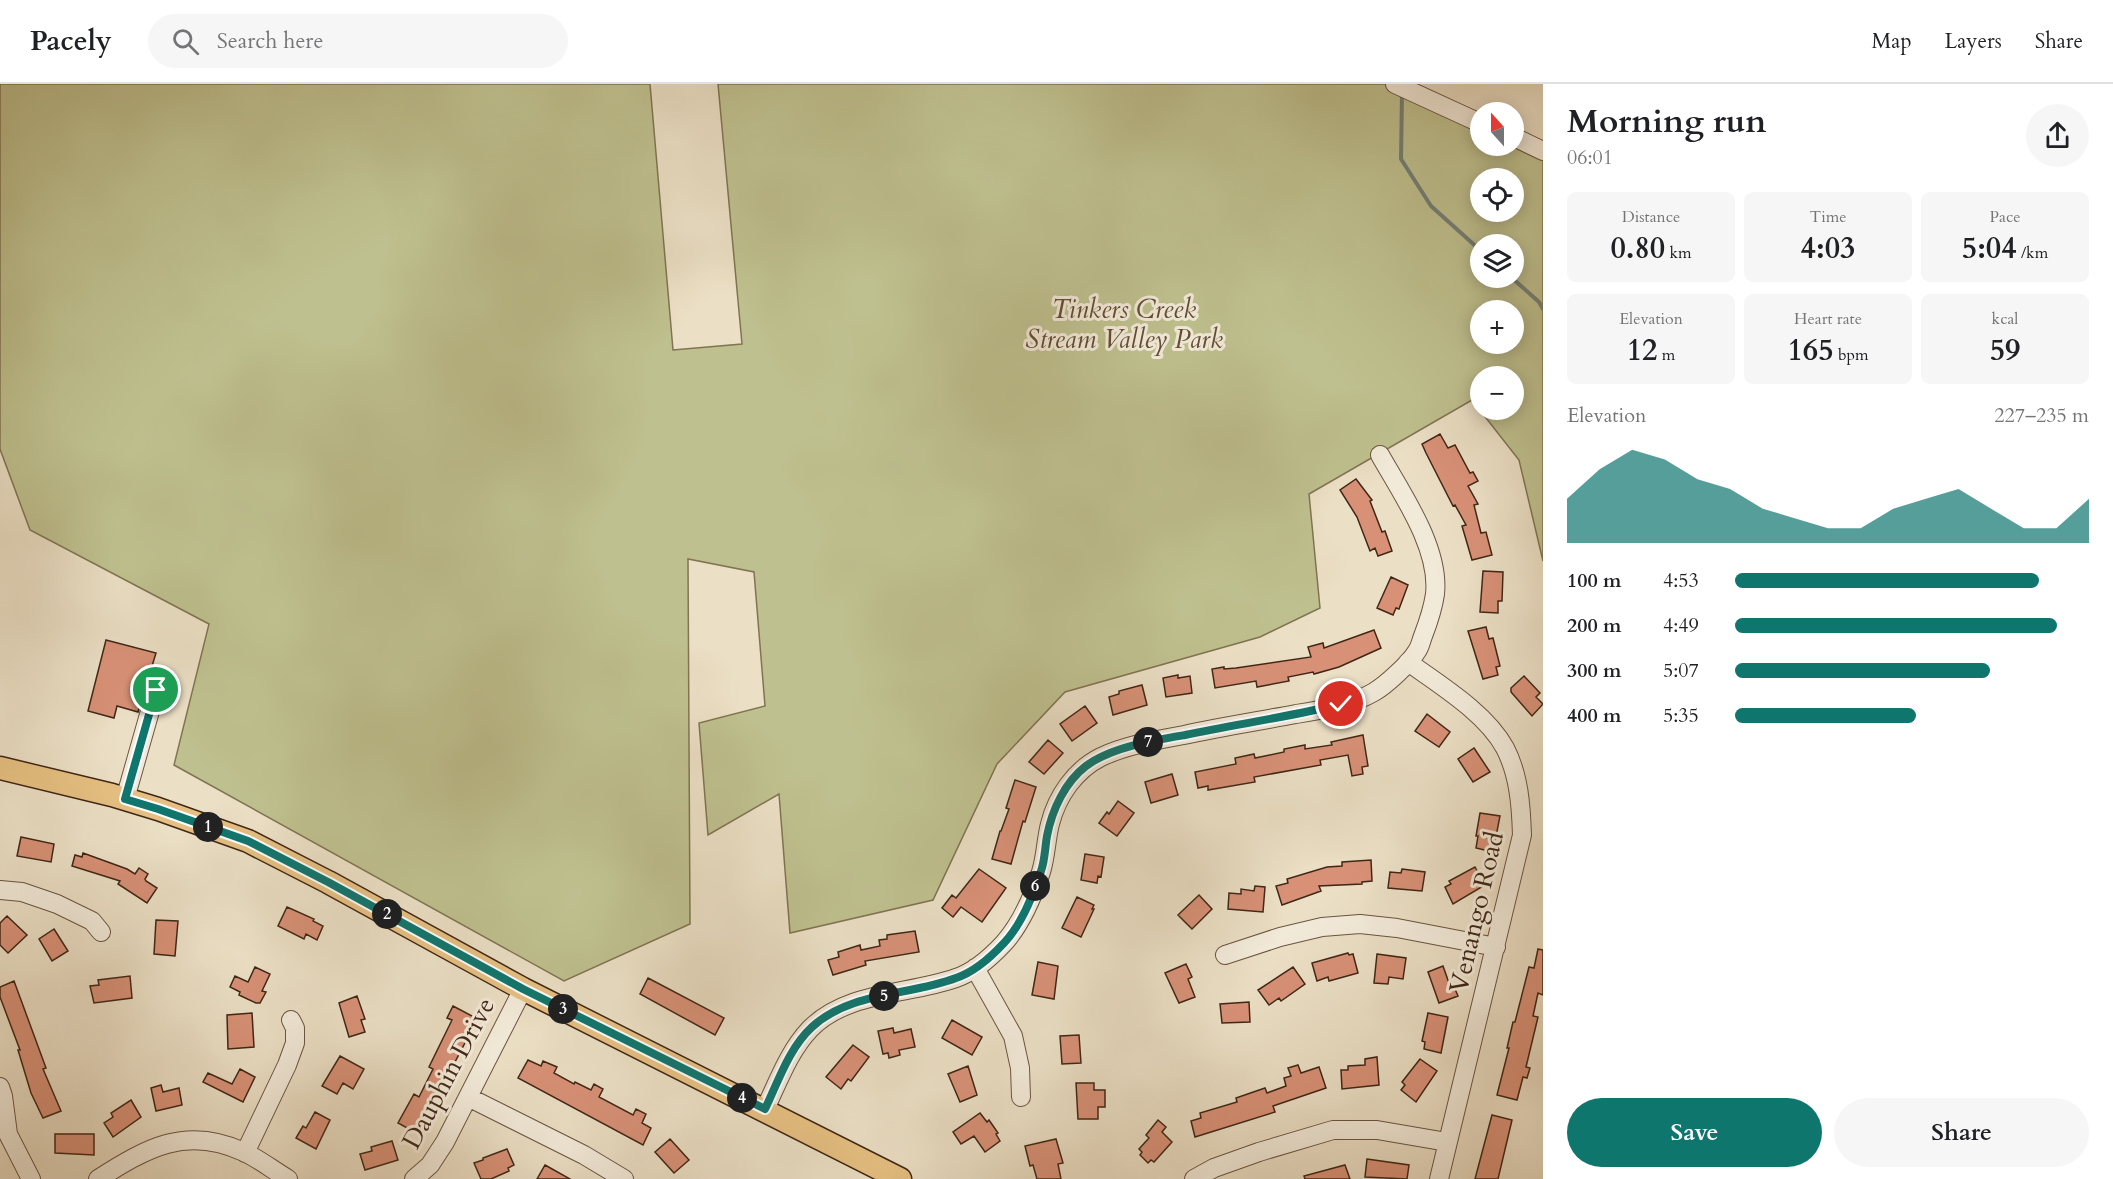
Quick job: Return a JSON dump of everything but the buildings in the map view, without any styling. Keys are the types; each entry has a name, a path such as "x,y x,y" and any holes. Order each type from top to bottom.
{"main road":[{"path":"0,768 125,799 248,841 328,882 523,989 900,1179"}],"street":[{"path":"1395,84 1470,118"},
{"path":"1524,142 1543,151"},
{"path":"765,1109 796,1046 811,1028 826,1016 853,1003 957,978 975,968 1004,943 1018,924 1041,870 1050,822 1056,807 1065,788 1086,766 1112,753 1155,740 1341,704 1373,693 1408,662 1417,652 1435,594 1434,568 1413,513 1380,455"},
{"name":"Venango Road","path":"1408,662 1461,701 1493,730 1505,748 1520,796 1522,835 1438,1179"},
{"path":"125,799 156,690"},
{"path":"0,890 22,892 57,904 92,921 101,932"},
{"path":"1224,955 1280,937 1322,927 1360,924 1397,928 1496,946"},
{"path":"975,968 1013,1036 1020,1068 1021,1097"},
{"name":"Dauphin Drive","path":"414,1179 430,1165 445,1142 523,989"},
{"path":"245,1153 296,1043 295,1028 291,1020"},
{"path":"1,1093 8,1134 32,1179"},
{"path":"468,1097 584,1155 624,1179"},
{"path":"1194,1179 1214,1168 1259,1152 1333,1130 1377,1130 1447,1142"},
{"path":"98,1179 135,1156 174,1141 207,1141 245,1153 288,1179"}],"green space":[{"name":"Tinkers Creek Stream Valley Park","path":"0,84 650,84 673,350 742,344 718,84 1386,84 1470,122 1470,156 1524,156 1524,150 1543,157 1543,561 1519,460 1488,420 1524,420 1524,366 1470,366 1470,401 1309,494 1320,608 1260,637 1065,692 997,764 933,900 790,933 779,794 708,835 699,723 765,706 754,572 688,559 690,924 564,981 174,765 209,624 30,530 0,449"}],"waterway":[{"path":"1402,93 1401,159 1431,206 1470,241"},
{"path":"1523,288 1539,302 1543,309"}],"route":[{"path":"156,690 125,799 248,841 328,882 523,989 765,1109 796,1046 811,1028 826,1016 853,1003 957,978 975,968 1004,943 1018,924 1027,906 1041,870 1050,822 1065,788 1086,766 1101,757 1155,740 1341,704"}]}
